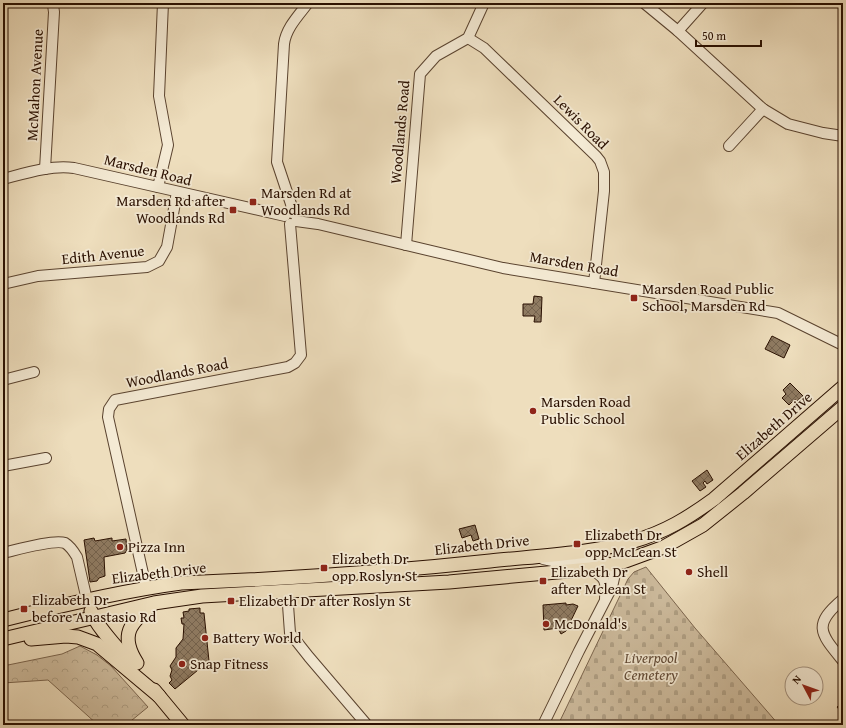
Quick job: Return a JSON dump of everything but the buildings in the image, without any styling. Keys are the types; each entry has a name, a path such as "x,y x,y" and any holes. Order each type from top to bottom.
{"main road":[{"name":"Elizabeth Drive","path":"3,620 146,587 182,583 448,566 532,557 634,541 678,523 714,499 843,387"},
{"name":"Elizabeth Drive","path":"3,640 154,603 202,596 449,582 590,569 610,565 664,547 703,525 843,408"},
{"path":"87,600 93,617 183,725"},
{"path":"154,603 130,626 127,637 131,653 159,696"},
{"path":"3,640 66,636 88,640 97,644 159,696"}],"street":[{"name":"McMahon Avenue","path":"45,169 54,12 53,5 51,3"},
{"path":"158,187 168,145 159,96 163,3"},
{"name":"Woodlands Road","path":"146,587 108,417 109,409 115,400 288,367 295,363 301,355 291,204 277,162 285,37 308,3"},
{"path":"468,38 484,3"},
{"path":"644,3 678,31 763,109 788,124 823,133 843,136"},
{"path":"678,31 703,3"},
{"name":"Woodlands Road","path":"406,245 420,74 436,56 468,38"},
{"name":"Lewis Road","path":"468,38 484,48 596,156 602,166 604,172 604,191 594,283"},
{"path":"729,146 763,109"},
{"name":"Marsden Road","path":"3,179 45,169 58,167 74,168 503,268 778,313 843,345"},
{"name":"Edith Avenue","path":"3,284 38,276 147,267 159,261 167,247 177,192"},
{"path":"3,380 34,372"},
{"path":"3,466 46,458"},
{"path":"3,553 55,542 66,544 77,557 87,600"},
{"path":"532,557 557,562 597,558 606,561 615,574 612,587 605,598 543,725"},
{"path":"590,569 600,574 604,579 606,589 605,598"},
{"path":"287,591 290,633 309,658 367,725"},
{"path":"843,599 825,616 823,622 825,638 843,661"}],"green space":[{"name":"Liverpool Cemetery","path":"646,567 695,628 779,725 558,725 628,579 634,572"},
{"path":"80,646 97,655 111,666 148,707 126,725 98,725 48,680 3,683 3,666 62,654"}],"place":[{"name":"Marsden Rd at Woodlands Rd","path":"253,202"},
{"name":"Marsden Rd after Woodlands Rd","path":"233,210"},
{"name":"Marsden Road Public School, Marsden Rd","path":"634,298"},
{"name":"Marsden Road Public School","path":"533,411"},
{"name":"Elizabeth Dr opp McLean St","path":"577,544"},
{"name":"Pizza Inn","path":"120,547"},
{"name":"Elizabeth Dr opp Roslyn St","path":"324,568"},
{"name":"Shell","path":"689,572"},
{"name":"Elizabeth Dr after Mclean St","path":"543,581"},
{"name":"Elizabeth Dr after Roslyn St","path":"231,601"},
{"name":"Elizabeth Dr before Anastasio Rd","path":"24,609"},
{"name":"McDonald's","path":"546,624"},
{"name":"Battery World","path":"205,638"},
{"name":"Snap Fitness","path":"182,664"}]}
